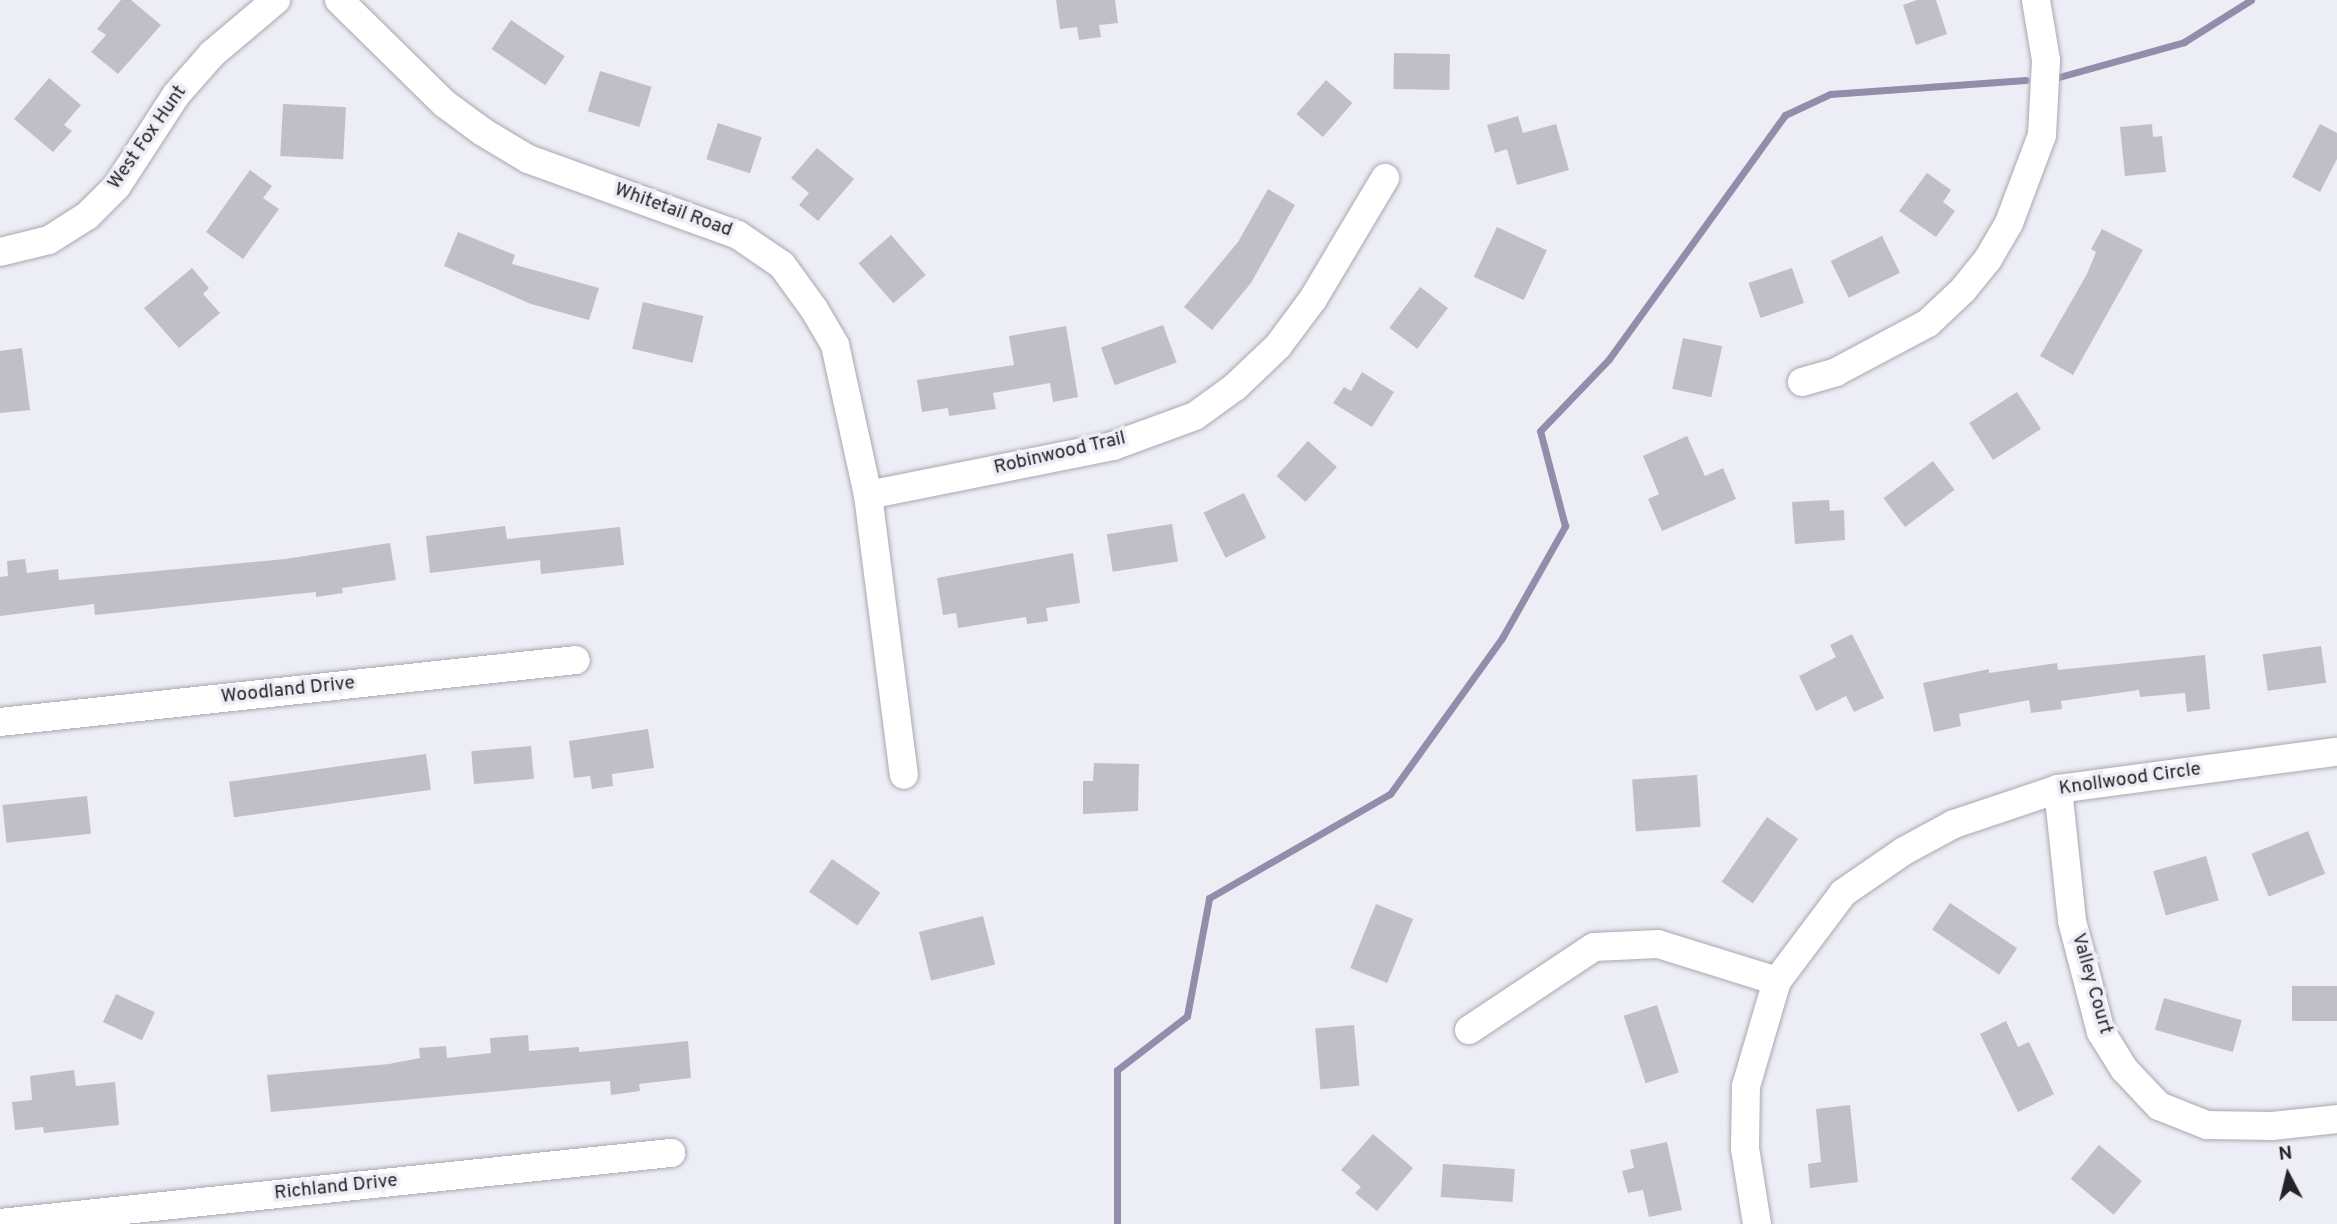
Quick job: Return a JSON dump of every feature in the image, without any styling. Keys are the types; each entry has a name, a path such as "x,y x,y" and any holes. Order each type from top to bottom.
{"street":[{"name":"West Fox Hunt","path":"3,252 49,240 87,216 117,186 176,95 212,54 276,0"},
{"name":"Whitetail Road","path":"339,0 445,104 482,132 528,159 738,235 782,265 835,345 868,495 904,775"},
{"path":"1802,382 1836,372 1928,323 1964,290 1987,259 2009,223 2042,135 2046,60 2036,0"},
{"name":"Robinwood Trail","path":"868,495 1113,446 1195,416 1235,387 1278,346 1313,299 1385,178"},
{"name":"Woodland Drive","path":"0,722 576,660"},
{"name":"Knollwood Circle","path":"1757,1224 1745,1149 1746,1086 1777,981 1843,893 1904,851 1954,824 2058,789 2337,752"},
{"name":"Valley Court","path":"2058,789 2072,921 2101,1032 2124,1069 2159,1106 2207,1125 2272,1126 2337,1119"},
{"path":"1469,1030 1594,947 1658,944 1777,981"},
{"name":"Richland Drive","path":"0,1223 671,1153"}],"building":[{"path":"121,0 131,0 161,25 118,74 91,52 106,35 97,29"},
{"path":"1056,0 1115,0 1118,23 1099,25 1101,37 1079,40 1077,27 1060,29"},
{"path":"1917,0 1936,0 1947,34 1916,45 1903,5"},
{"path":"511,20 565,56 545,85 491,49"},
{"path":"1394,53 1450,54 1449,90 1393,89"},
{"path":"600,71 652,87 639,127 588,111"},
{"path":"49,78 81,105 64,125 72,131 53,152 14,119"},
{"path":"1326,80 1352,103 1323,137 1296,114"},
{"path":"283,104 346,107 343,159 280,156"},
{"path":"1518,116 1523,133 1556,124 1569,170 1517,185 1507,149 1495,153 1487,125"},
{"path":"718,123 762,137 750,173 706,159"},
{"path":"2152,124 2153,137 2162,136 2166,172 2125,176 2120,127"},
{"path":"2320,124 2337,133 2337,159 2320,192 2292,177"},
{"path":"817,148 854,179 818,221 799,205 809,193 791,178"},
{"path":"250,170 272,186 263,198 279,209 243,259 206,232"},
{"path":"1927,173 1951,190 1943,202 1955,211 1936,237 1899,211"},
{"path":"1268,189 1295,205 1251,283 1212,330 1184,307 1238,242"},
{"path":"1497,227 1547,250 1524,300 1474,277"},
{"path":"2102,229 2143,250 2073,375 2040,356 2087,274 2096,252 2091,249"},
{"path":"458,232 515,255 512,264 599,288 589,320 531,304 444,266"},
{"path":"891,235 926,275 893,303 859,263"},
{"path":"1882,236 1900,273 1849,298 1831,261"},
{"path":"192,268 209,288 203,294 220,313 179,348 144,308"},
{"path":"1792,268 1804,303 1761,318 1749,283"},
{"path":"1420,287 1448,308 1417,349 1389,328"},
{"path":"643,302 703,316 693,363 632,349"},
{"path":"1163,325 1177,363 1115,385 1101,348"},
{"path":"1066,326 1078,397 1053,402 1050,383 993,393 996,409 949,416 948,408 922,412 917,380 1014,365 1009,336"},
{"path":"1683,338 1722,346 1711,397 1672,389"},
{"path":"22,348 30,410 0,413 0,351"},
{"path":"1362,372 1394,392 1372,427 1333,403 1344,387 1351,391"},
{"path":"2017,392 2041,429 1993,460 1969,423"},
{"path":"1687,436 1705,476 1723,468 1736,499 1662,531 1648,499 1659,494 1643,456"},
{"path":"1308,441 1337,467 1306,502 1277,476"},
{"path":"1933,461 1955,490 1905,527 1883,498"},
{"path":"1244,493 1266,538 1225,558 1204,513"},
{"path":"1829,500 1830,511 1844,510 1845,540 1795,544 1792,502"},
{"path":"1172,524 1178,562 1113,572 1107,534"},
{"path":"505,526 507,539 620,527 624,565 541,574 540,560 430,573 426,536"},
{"path":"390,543 396,580 342,588 343,593 316,597 316,592 95,615 94,604 0,616 0,577 8,576 7,561 25,559 27,573 58,569 59,580 285,559"},
{"path":"1073,553 1080,603 1046,608 1048,621 1027,624 1026,617 958,628 956,613 943,615 937,578"},
{"path":"1852,634 1884,698 1854,712 1846,696 1816,711 1799,676 1836,657 1830,645"},
{"path":"2321,646 2326,683 2268,691 2263,654"},
{"path":"2205,655 2210,709 2187,712 2185,693 2140,697 2139,690 2061,701 2062,709 2031,713 2029,700 1959,714 1961,726 1934,732 1923,683 1989,669 1989,673 2057,663 2058,670"},
{"path":"648,729 654,768 612,774 613,786 592,789 590,776 574,778 569,741"},
{"path":"531,746 534,779 474,784 471,751"},
{"path":"426,754 431,790 234,817 229,782"},
{"path":"1094,763 1139,764 1138,811 1083,814 1083,781 1093,781"},
{"path":"1697,775 1701,827 1636,831 1632,780"},
{"path":"87,796 91,834 6,843 2,805"},
{"path":"1767,817 1798,839 1753,904 1722,882"},
{"path":"2308,831 2325,874 2269,897 2251,854"},
{"path":"2206,856 2219,900 2166,915 2153,871"},
{"path":"832,859 880,893 857,926 809,892"},
{"path":"1950,903 2017,948 1999,975 1932,930"},
{"path":"1376,904 1413,919 1387,983 1350,968"},
{"path":"983,916 995,965 931,980 919,932"},
{"path":"2292,986 2337,986 2337,1021 2292,1021"},
{"path":"116,994 155,1012 142,1040 103,1022"},
{"path":"2164,998 2242,1020 2233,1052 2155,1030"},
{"path":"1657,1005 1679,1073 1646,1083 1624,1016"},
{"path":"2006,1021 2018,1047 2029,1042 2054,1094 2018,1112 1980,1034"},
{"path":"1354,1025 1359,1086 1320,1089 1315,1028"},
{"path":"528,1035 529,1051 579,1047 579,1052 688,1041 691,1078 639,1084 640,1091 611,1095 610,1081 271,1112 267,1075 389,1064 420,1058 419,1048 446,1046 447,1058 491,1053 490,1038"},
{"path":"74,1070 76,1086 115,1082 119,1125 44,1133 43,1127 15,1130 12,1102 32,1100 30,1076"},
{"path":"1850,1105 1858,1182 1810,1188 1808,1164 1821,1162 1816,1109"},
{"path":"1373,1134 1413,1168 1377,1211 1355,1193 1361,1187 1341,1170"},
{"path":"1667,1142 1682,1210 1649,1217 1643,1190 1628,1193 1622,1171 1634,1168 1630,1150"},
{"path":"2099,1145 2142,1181 2114,1215 2071,1179"},
{"path":"1443,1164 1515,1169 1513,1202 1441,1197"}],"waterway":[{"path":"2059,77 2184,42 2251,0"},
{"path":"1117,1224 1117,1070 1187,1016 1209,898 1390,794 1502,638 1565,526 1540,431 1609,359 1785,115 1830,94 2025,80"}]}
